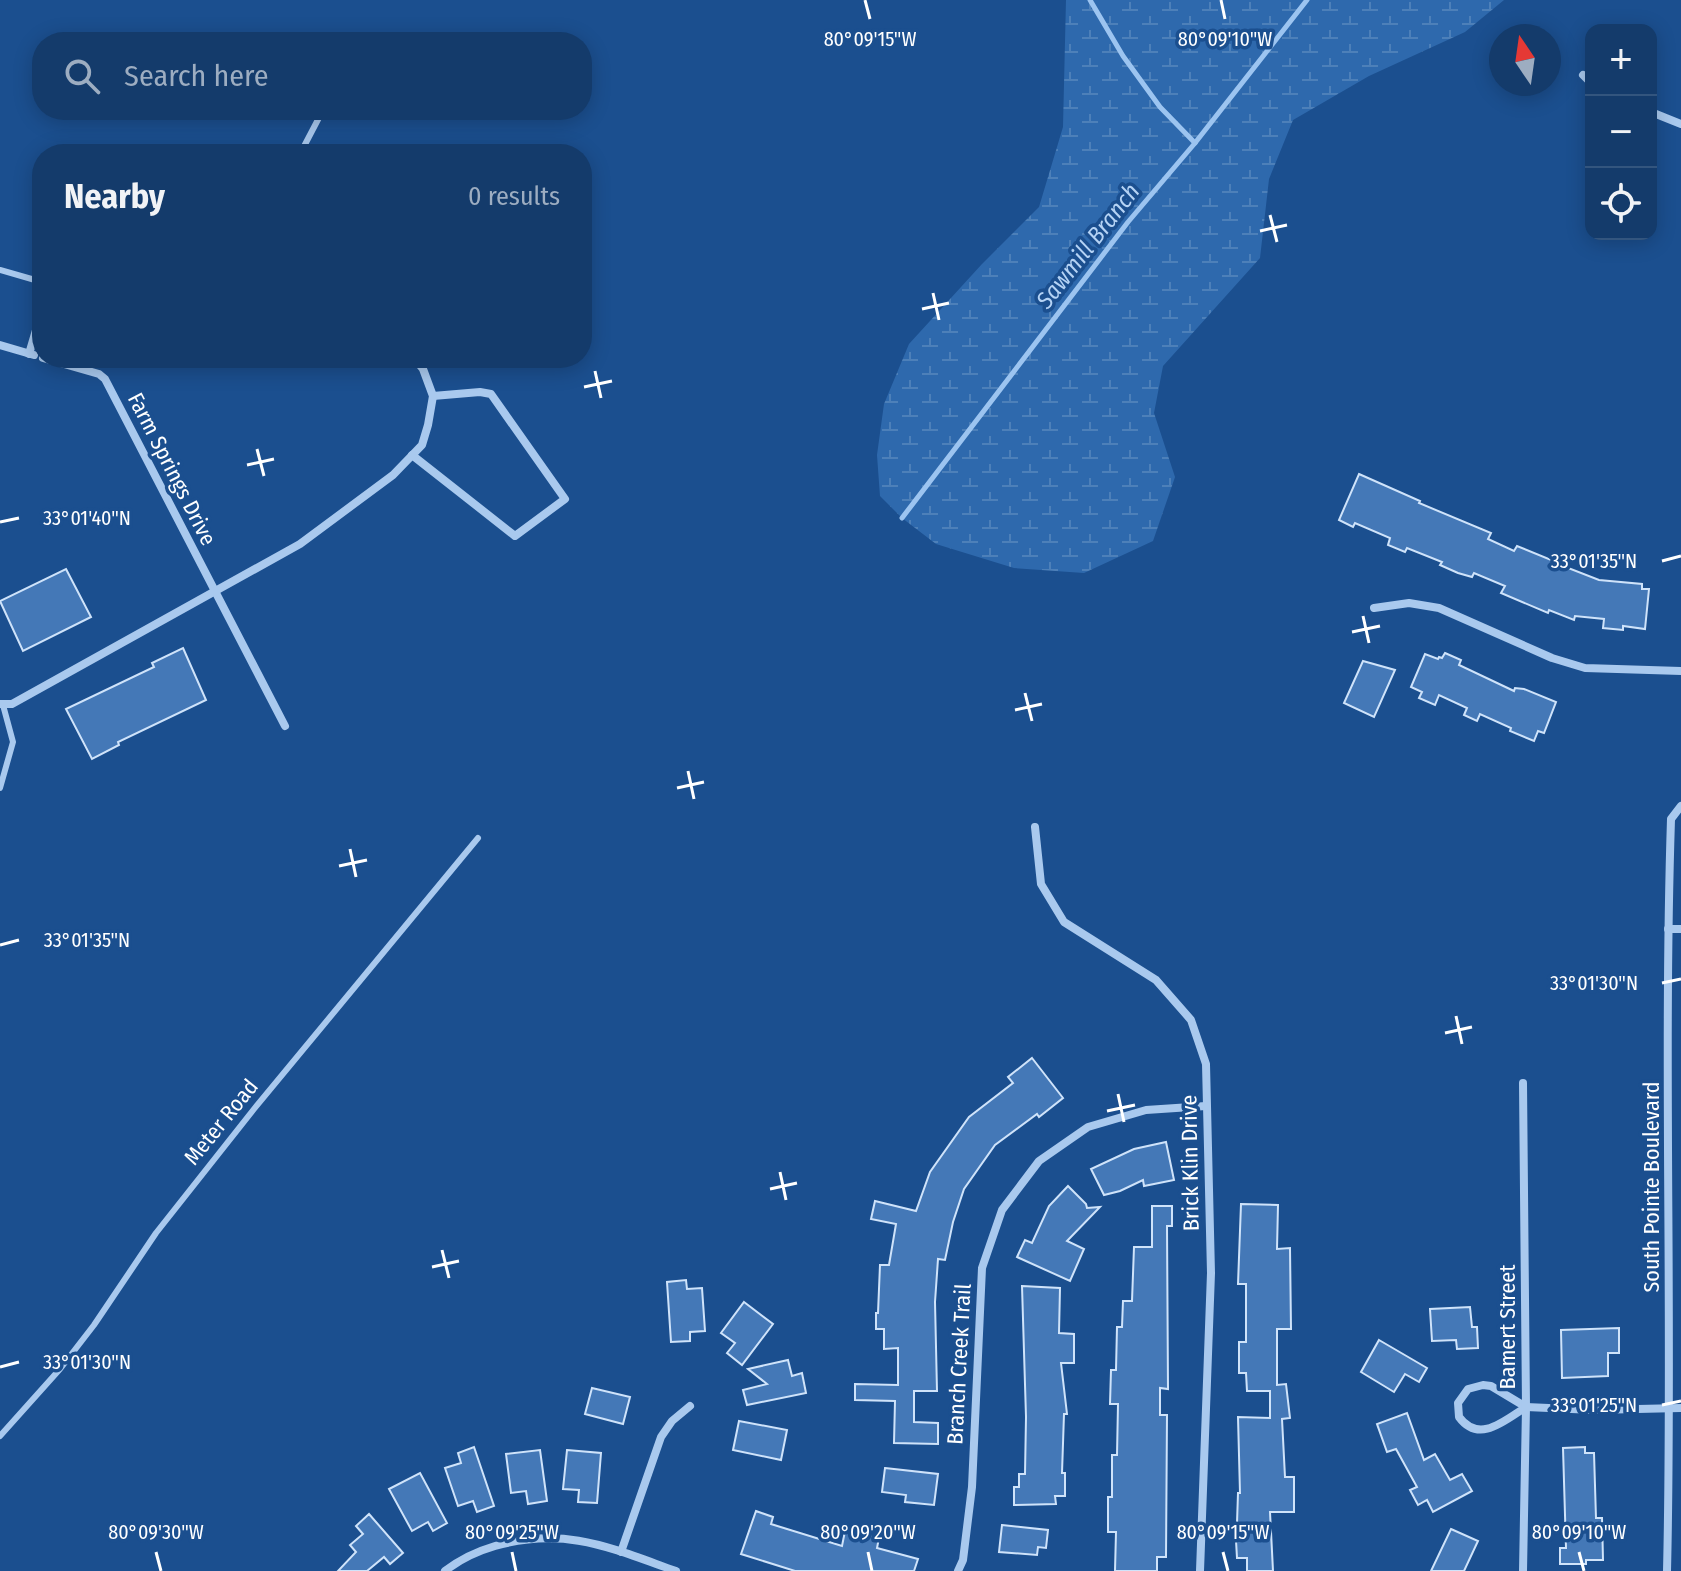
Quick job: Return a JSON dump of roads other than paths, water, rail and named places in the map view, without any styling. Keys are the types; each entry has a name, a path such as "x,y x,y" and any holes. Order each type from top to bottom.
{"street":[{"path":"1657,114 1681,124"},
{"path":"29,354 32,344"},
{"name":"Farm Springs Drive","path":"0,345 32,355"},
{"name":"Farm Springs Drive","path":"78,368 99,374 105,379 285,726"},
{"path":"1,704 12,704 300,544 393,475 422,445 433,396 422,368"},
{"path":"412,455 515,536 565,499 491,394 433,396"},
{"path":"1374,608 1409,603 1439,608 1552,658 1585,668 1681,671"},
{"name":"South Pointe Boulevard","path":"1667,1571 1670,1408 1668,906 1671,819 1681,806"},
{"name":"Brick Klin Drive","path":"1035,827 1041,884 1064,922 1156,980 1191,1020 1206,1064 1211,1273 1200,1571"},
{"path":"1668,906 1681,906"},
{"path":"1668,929 1681,929"},
{"name":"Bamert Street","path":"1523,1083 1526,1407 1523,1571"},
{"name":"Branch Creek Trail","path":"958,1571 963,1560 972,1487 982,1268 1002,1210 1039,1161 1088,1127 1146,1110 1206,1106"},
{"path":"1526,1407 1494,1427 1478,1431 1464,1423 1457,1410 1468,1389 1483,1385 1491,1386 1526,1407 1594,1410 1681,1408"},
{"path":"621,1552 661,1437 672,1421 690,1406"},
{"path":"445,1571 484,1549 520,1539 556,1536 593,1543 676,1571"}],"lane":[{"path":"305,144 318,120"},
{"path":"0,270 32,279"},
{"path":"0,788 13,742 1,704"},
{"name":"Meter Road","path":"0,1436 60,1369 94,1325 156,1233 244,1121 478,838"}],"waterway":[{"path":"1090,0 1123,56 1160,107 1195,143"},
{"name":"Sawmill Branch","path":"902,518 1128,222 1195,143 1307,0"}]}
